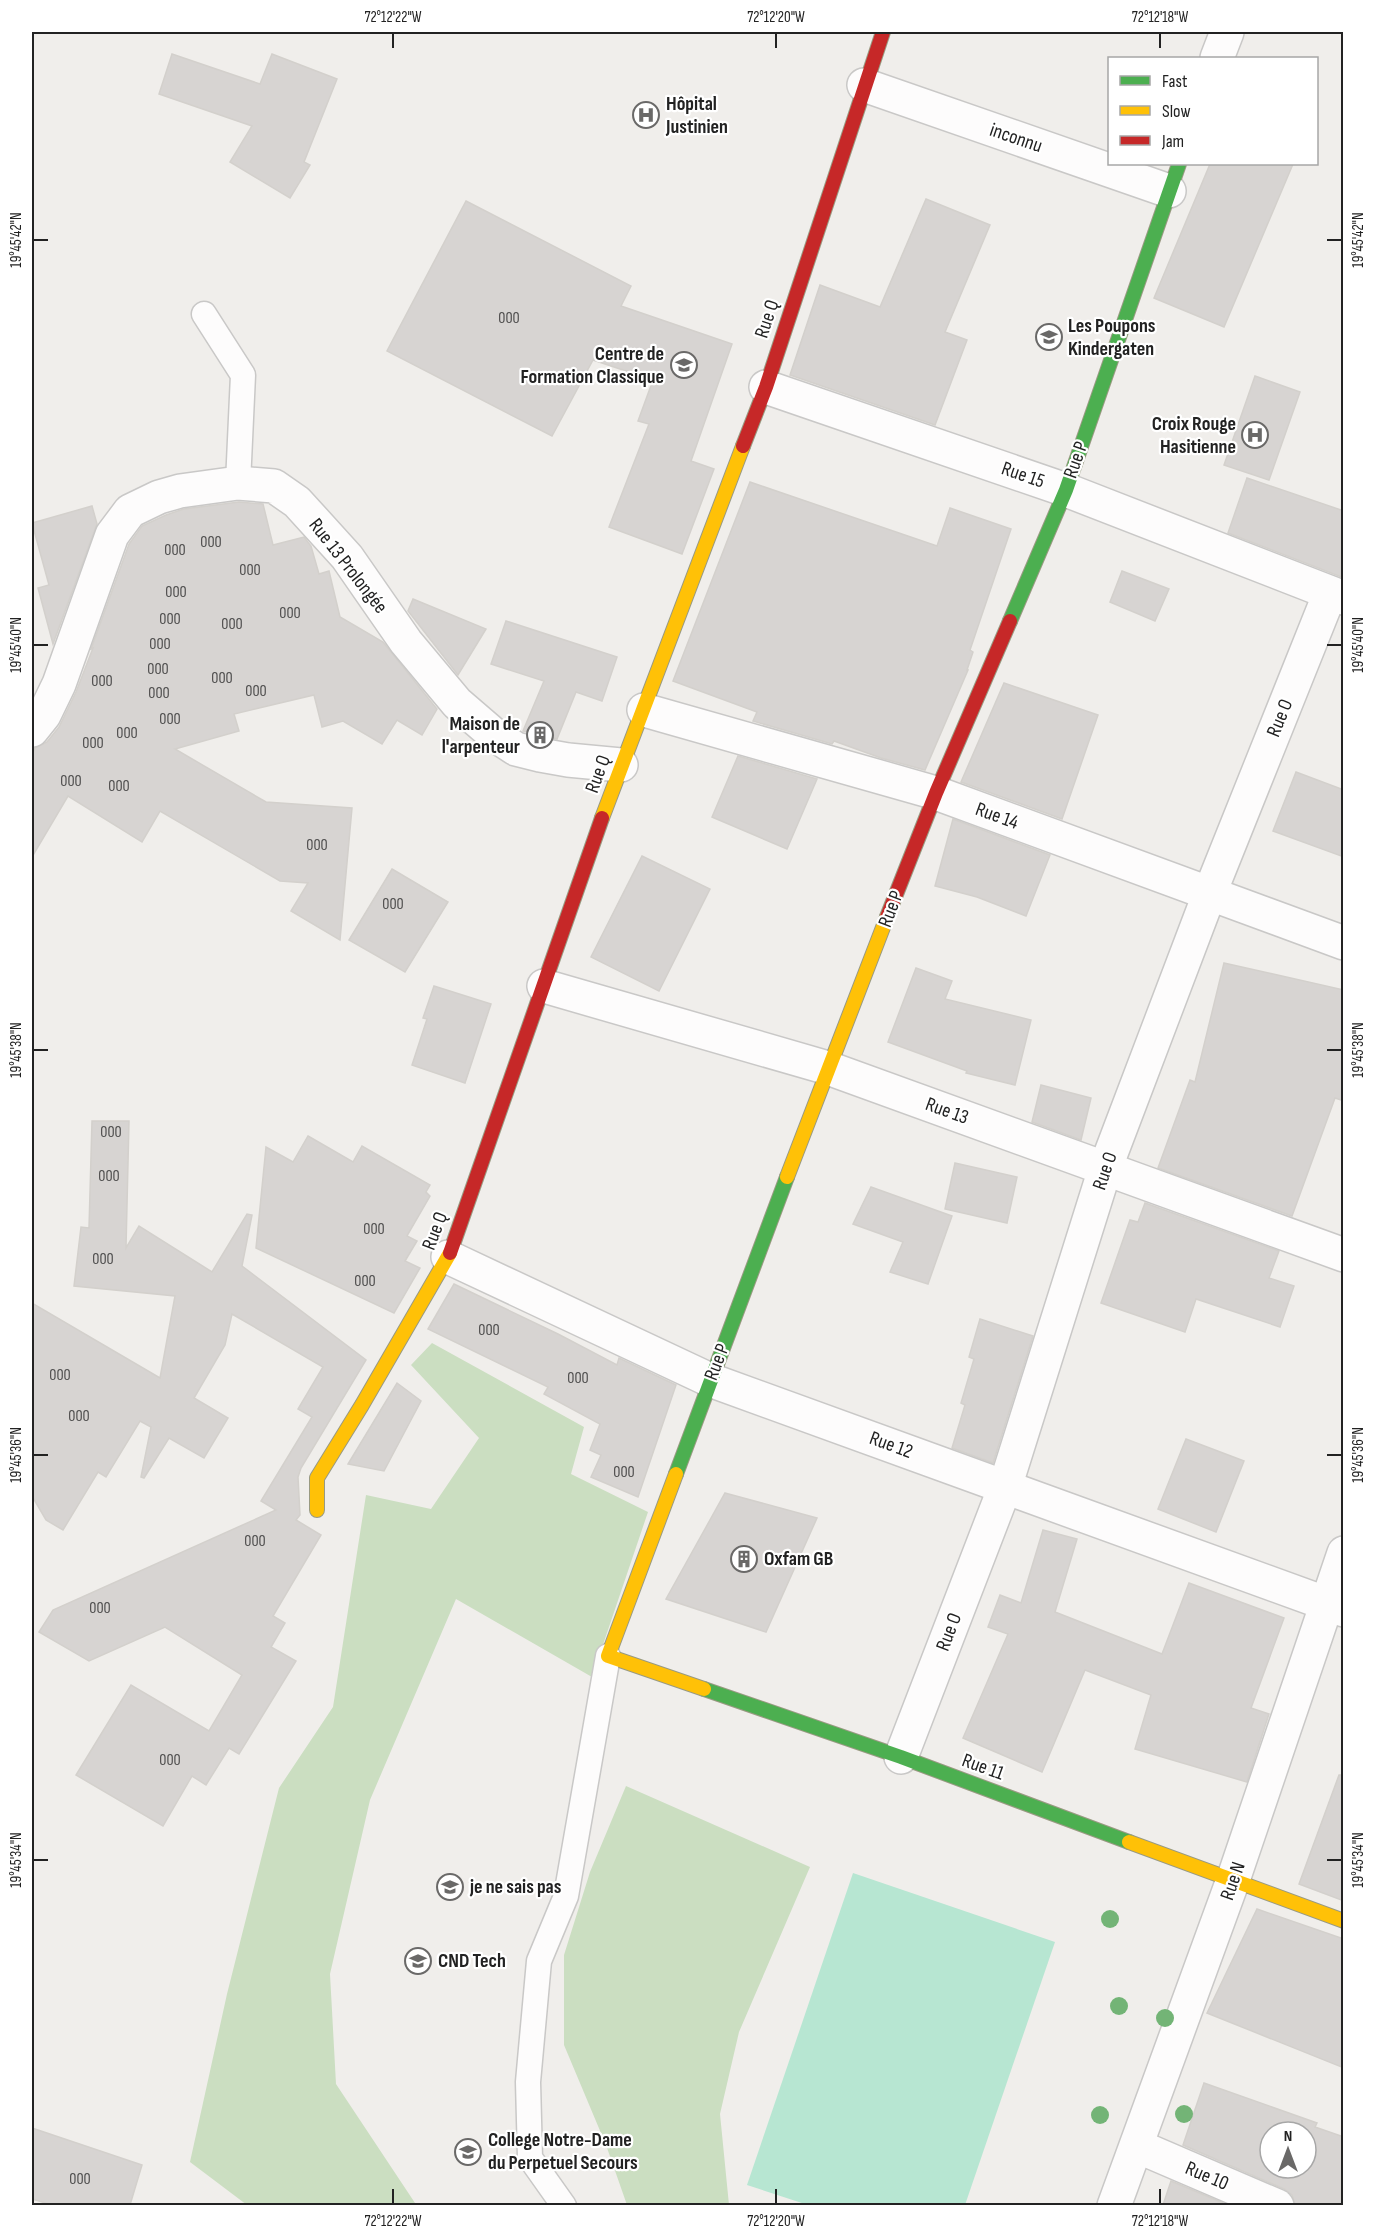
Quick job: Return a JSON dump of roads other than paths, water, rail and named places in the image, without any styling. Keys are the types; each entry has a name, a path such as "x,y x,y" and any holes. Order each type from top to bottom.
{"street":[{"name":"Rue Q","path":"316,1510 316,1478 362,1405 448,1257 621,765 766,387 883,32"},
{"path":"1217,57 1227,32"},
{"name":"inconnu","path":"864,85 1108,157"},
{"name":"inconnu","path":"1134,165 1174,177"},
{"name":"Rue P","path":"608,1656 828,1068 936,793 1066,490 1174,177"},
{"name":"Rue 15","path":"766,387 1066,490 1337,596"},
{"name":"Rue 13 Prolongée","path":"32,730 44,715 59,684 112,535 130,510 159,497 180,491 238,483 274,486 297,502 347,557 406,642 450,694 493,734 516,749 540,755 621,765"},
{"name":"Rue O","path":"901,1757 1005,1487 1105,1168 1209,895 1337,596"},
{"name":"Rue 14","path":"644,710 936,793 1344,943"},
{"name":"Rue 13","path":"543,986 828,1068 1344,1255"},
{"name":"Rue 12","path":"448,1257 710,1380 1334,1607"},
{"name":"Rue N","path":"1114,2205 1334,1607 1344,1553"},
{"name":"Rue 11","path":"608,1656 901,1757 1344,1921"},
{"name":"Rue 10","path":"1137,2146 1277,2205"}],"lane":[{"path":"204,315 243,375 238,483"},
{"path":"564,2205 530,2158 528,2082 539,1961 566,1896 608,1656"}],"place":[{"name":"Hôpital Justinien","path":"646,115"},
{"name":"Les Poupons Kindergaten","path":"1049,337"},
{"name":"Centre de Formation Classique","path":"684,365"},
{"name":"Croix Rouge Hasitienne","path":"1255,435"},
{"name":"Maison de l'arpenteur","path":"540,735"},
{"name":"Oxfam GB","path":"744,1559"},
{"name":"je ne sais pas","path":"450,1887"},
{"name":"CND Tech","path":"418,1961"},
{"name":"College Notre-Dame du Perpetuel Secours","path":"468,2152"}]}
